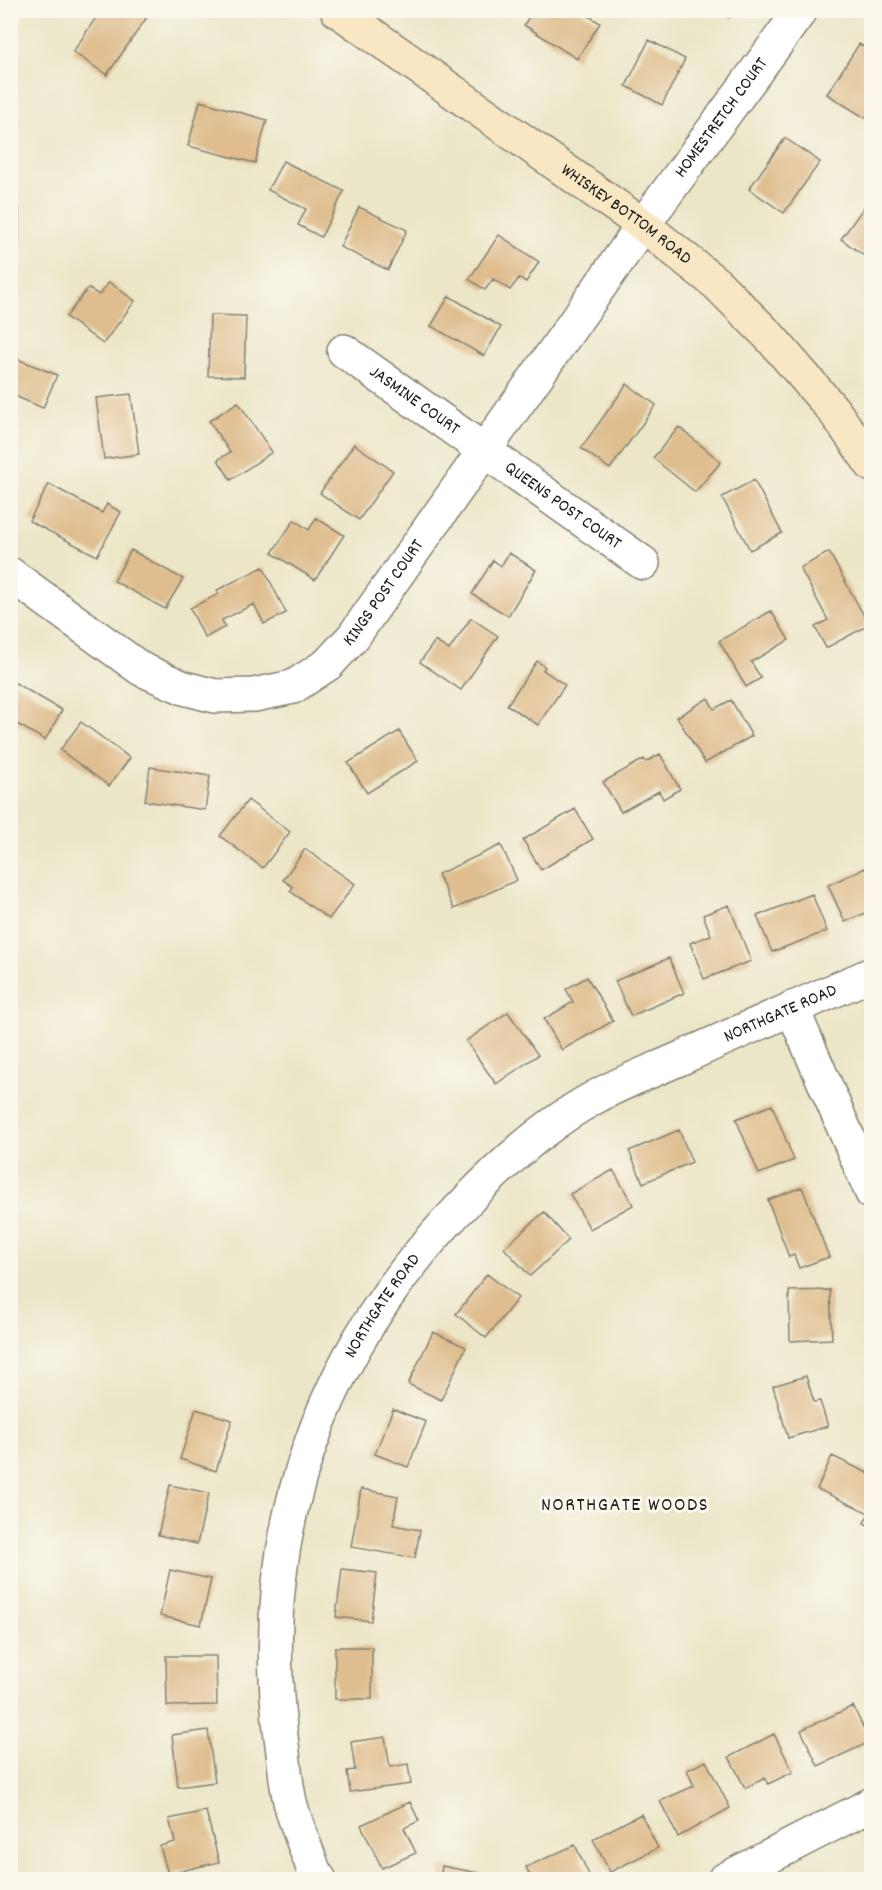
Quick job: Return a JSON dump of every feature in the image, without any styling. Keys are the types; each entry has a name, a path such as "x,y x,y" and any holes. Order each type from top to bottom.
{"street":[{"name":"WHISKEY BOTTOM ROAD","path":"337,10 643,225 717,284 770,337 834,411 872,465"},
{"name":"HOMESTRETCH COURT","path":"643,225 801,10"},
{"name":"KINGS POST COURT","path":"10,574 141,669 184,688 215,696 254,695 292,687 328,664 353,637 643,225"},
{"name":"JASMINE COURT","path":"344,351 483,451"},
{"name":"QUEENS POST COURT","path":"483,451 643,563"},
{"name":"NORTHGATE ROAD","path":"320,1880 314,1871 289,1798 277,1702 276,1622 283,1544 304,1460 334,1384 375,1313 422,1246 477,1191 532,1140 591,1099 872,974"},
{"path":"792,1008 872,1193"},
{"path":"724,1880 872,1804"}],"building":[{"path":"90,10 152,10 107,75 73,52 97,16"},
{"path":"533,10 579,10 600,23 577,59 524,25"},
{"path":"716,10 734,10 729,18"},
{"path":"649,40 685,59 662,105 626,86"},
{"path":"859,44 872,52 872,109 865,118 827,94"},
{"path":"200,101 267,120 255,163 188,146"},
{"path":"785,138 820,162 784,213 749,189"},
{"path":"283,161 344,191 321,237 298,225 306,209 268,190"},
{"path":"867,203 872,207 872,261 841,239"},
{"path":"359,207 407,230 388,270 340,247"},
{"path":"10,209 19,209 19,242 10,242"},
{"path":"499,235 539,262 526,282 519,278 510,290 493,279 485,290 469,279"},
{"path":"109,282 135,301 103,344 66,317 88,288 99,295"},
{"path":"449,296 501,327 484,356 431,326"},
{"path":"210,315 246,316 244,377 208,376"},
{"path":"10,356 57,375 43,408 10,394"},
{"path":"627,384 656,405 610,469 581,448"},
{"path":"131,394 139,454 104,459 96,398"},
{"path":"238,402 272,452 231,480 218,460 230,452 209,421"},
{"path":"679,427 721,462 695,492 653,458"},
{"path":"354,444 393,471 359,520 320,493"},
{"path":"754,480 782,533 750,550 722,497"},
{"path":"49,484 102,513 107,504 121,512 97,556 29,521"},
{"path":"316,518 344,535 315,580 272,553 294,520 309,530"},
{"path":"131,550 183,579 165,609 114,581"},
{"path":"829,552 869,625 826,648 815,627 828,620 800,568"},
{"path":"509,553 536,570 508,616 472,594 493,560 501,566"},
{"path":"263,567 286,613 264,624 254,604 222,620 225,627 205,638 190,608 219,594 217,590"},
{"path":"771,611 789,640 751,662 761,678 746,687 719,641"},
{"path":"471,618 498,636 461,690 420,662 435,641 449,650"},
{"path":"537,661 545,667 543,670 565,685 538,725 507,705"},
{"path":"10,680 62,710 45,740 10,720"},
{"path":"708,698 714,709 731,700 752,736 705,763 677,717"},
{"path":"81,722 130,758 109,786 60,750"},
{"path":"399,731 418,761 367,793 348,763"},
{"path":"660,754 680,789 663,799 659,791 621,812 603,782 644,759 646,762"},
{"path":"150,767 210,776 205,810 145,801"},
{"path":"248,800 290,832 263,868 220,836"},
{"path":"575,809 593,839 541,870 523,840"},
{"path":"501,845 517,880 454,909 438,874"},
{"path":"305,849 355,884 329,919 290,891 293,887 283,880"},
{"path":"872,865 872,910 845,922 828,885"},
{"path":"812,894 827,931 772,952 757,916"},
{"path":"729,905 751,961 704,979 690,943 711,935 703,915"},
{"path":"669,958 684,993 631,1016 615,981"},
{"path":"587,977 613,1021 562,1050 544,1019 573,1002 566,989"},
{"path":"508,1012 538,1055 496,1084 466,1041"},
{"path":"772,1105 794,1160 759,1174 736,1119"},
{"path":"679,1130 692,1162 643,1183 629,1151"},
{"path":"613,1170 633,1205 590,1229 570,1194"},
{"path":"802,1187 829,1257 799,1268 794,1255 789,1257 768,1200"},
{"path":"544,1212 569,1240 530,1276 504,1248"},
{"path":"487,1274 518,1298 486,1338 456,1314"},
{"path":"830,1290 832,1339 790,1341 789,1291"},
{"path":"433,1332 466,1347 441,1400 408,1384"},
{"path":"806,1376 814,1402 820,1401 828,1426 788,1438 773,1386"},
{"path":"196,1409 232,1420 216,1471 180,1459"},
{"path":"393,1409 426,1422 408,1467 375,1454"},
{"path":"832,1456 872,1475 872,1527 864,1523 869,1513 817,1489"},
{"path":"170,1485 209,1493 197,1544 158,1535"},
{"path":"361,1489 398,1496 393,1525 420,1530 415,1558 351,1547"},
{"path":"342,1569 377,1573 371,1621 336,1617"},
{"path":"170,1570 211,1579 201,1625 160,1616"},
{"path":"335,1647 372,1647 372,1699 335,1699"},
{"path":"166,1656 216,1656 217,1705 167,1706"},
{"path":"853,1706 870,1742 818,1766 801,1730"},
{"path":"208,1730 215,1782 178,1787 172,1735"},
{"path":"774,1734 793,1772 768,1784 765,1778 745,1788 729,1757"},
{"path":"385,1737 390,1767 408,1764 411,1784 350,1792 347,1771 355,1770 351,1742"},
{"path":"706,1761 730,1808 678,1837 660,1801 694,1786 687,1770"},
{"path":"410,1802 419,1821 404,1828 416,1853 382,1868 361,1825"},
{"path":"206,1811 219,1862 168,1874 160,1846 175,1842 169,1819"},
{"path":"641,1814 658,1848 610,1872 593,1839"},
{"path":"575,1845 591,1879 532,1880 526,1867"},
{"path":"442,1866 489,1875 488,1880 440,1880"}],"district":[{"name":"NORTHGATE WOODS","path":"625,1506"}]}
